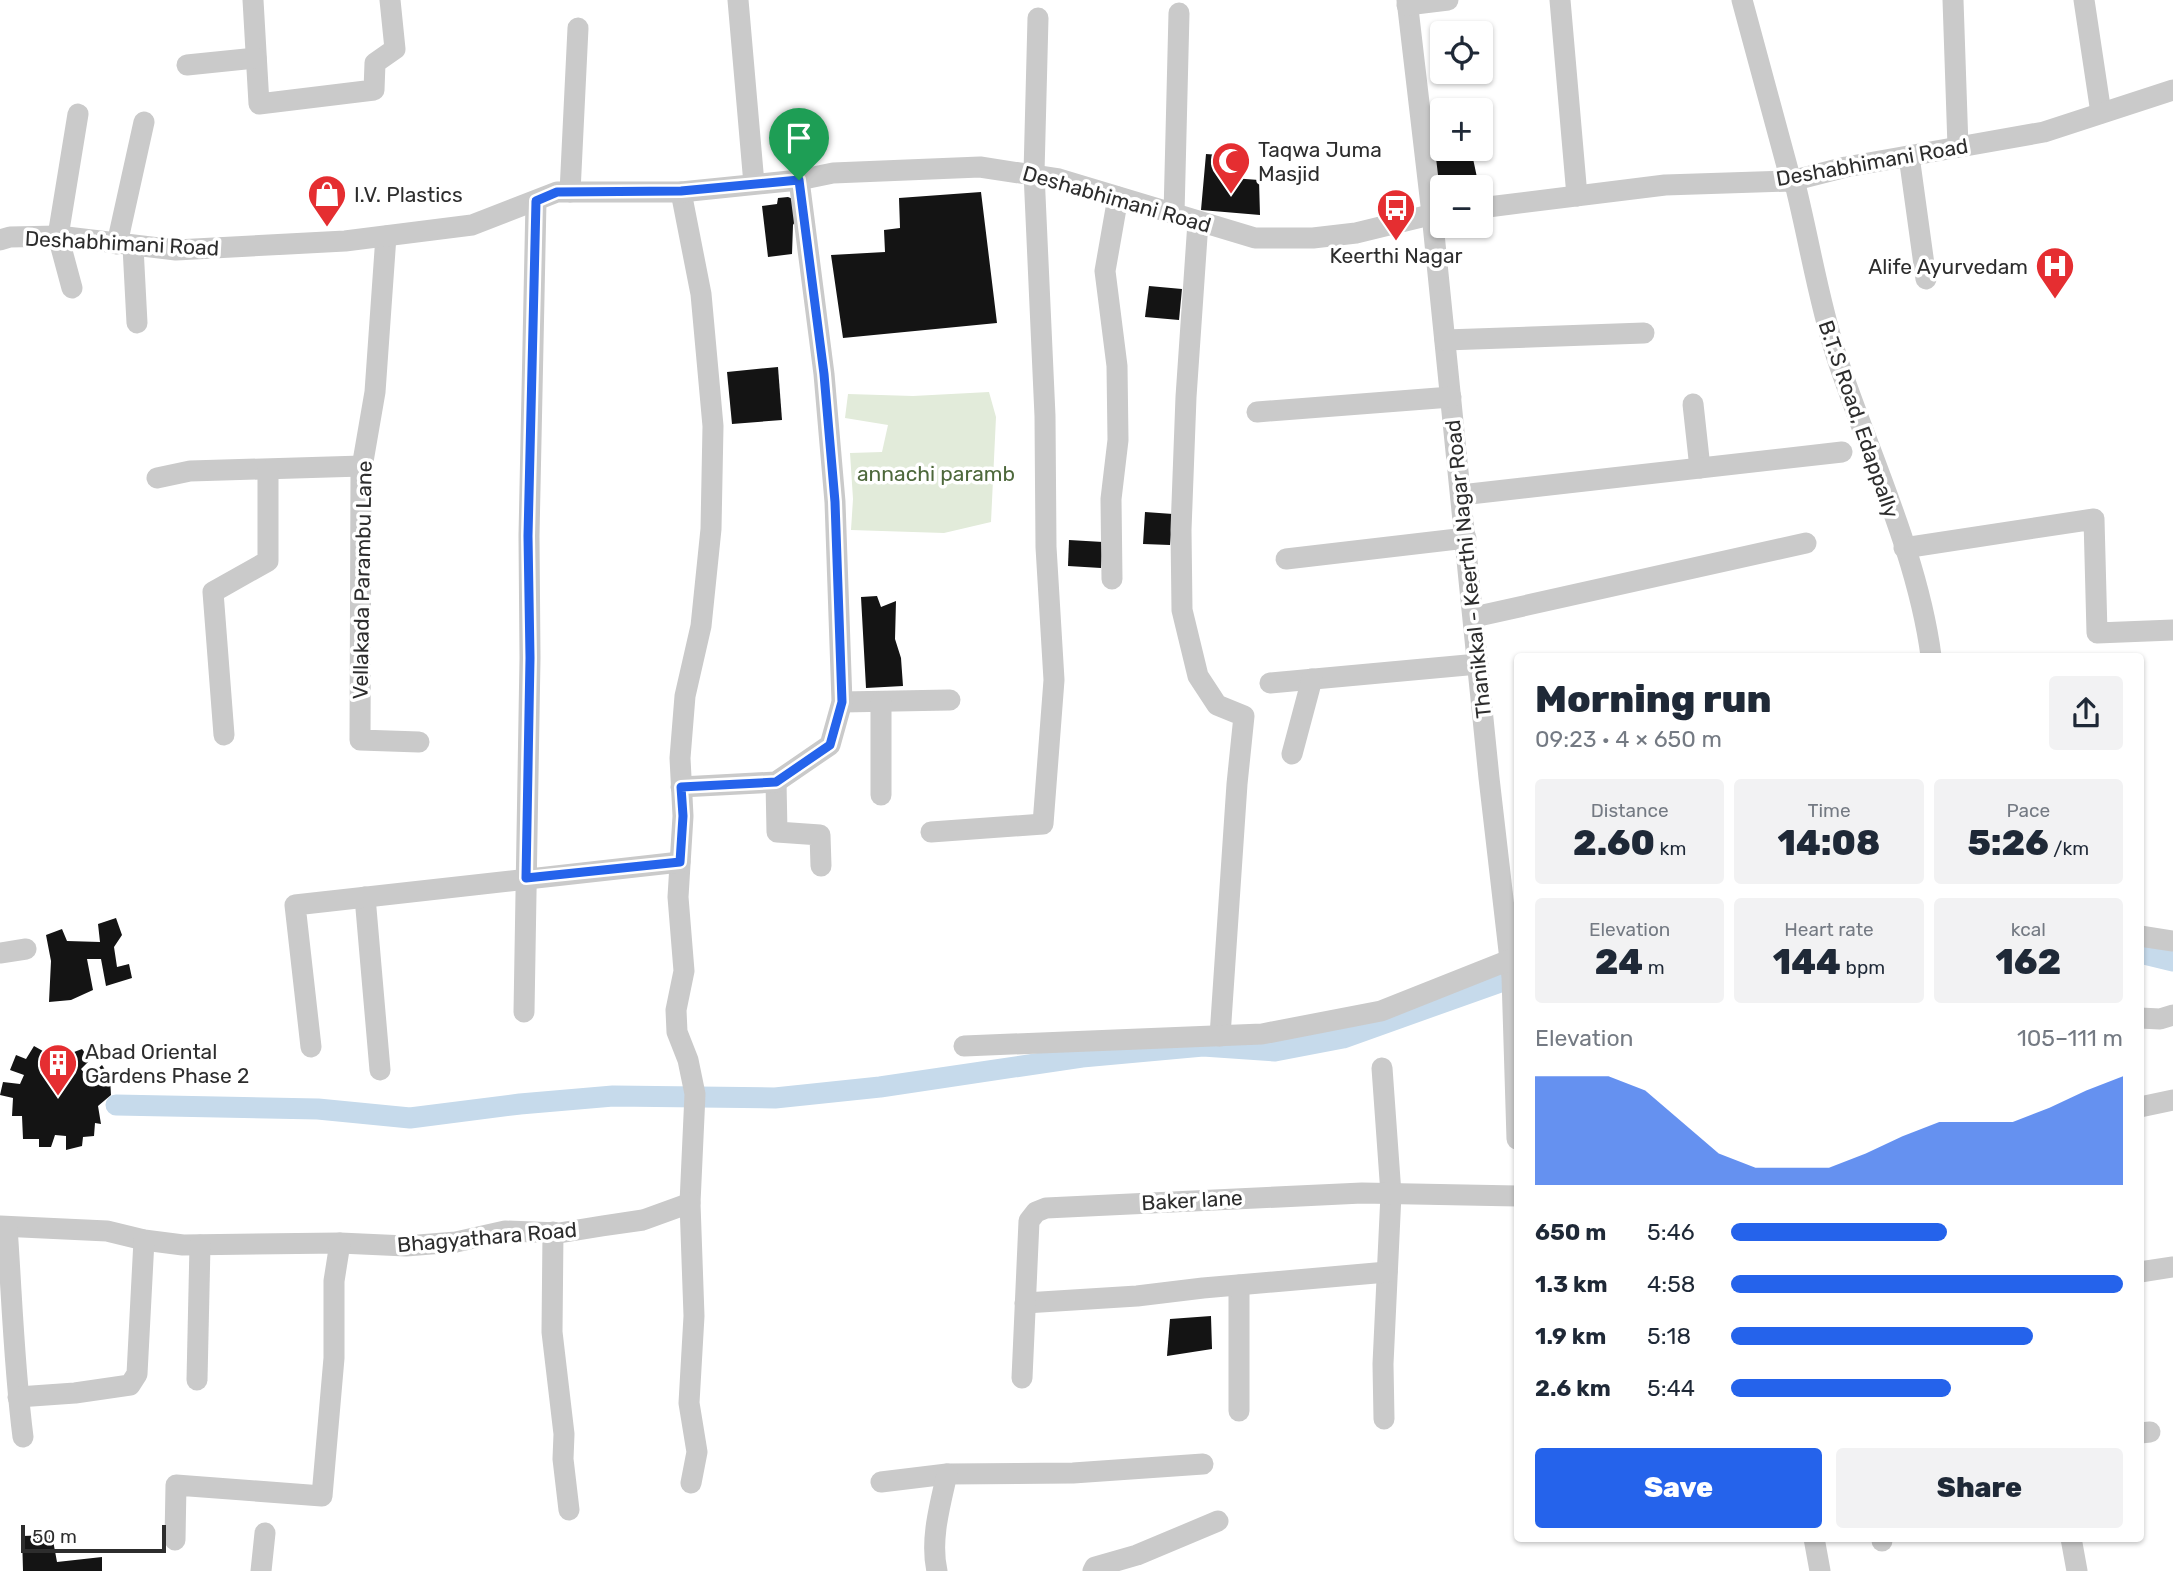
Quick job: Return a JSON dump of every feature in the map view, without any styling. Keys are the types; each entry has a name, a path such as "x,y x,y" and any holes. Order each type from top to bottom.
{"street":[{"path":"253,0 259,104 374,90 376,63 395,49 390,0"},
{"path":"738,0 754,184"},
{"path":"1407,3 1448,0"},
{"path":"1560,0 1577,196"},
{"name":"B.T.S Road, Edappally","path":"1742,0 1791,181 1796,188 1823,313 1904,548 1926,622 1931,653"},
{"path":"1953,0 1958,147"},
{"path":"2084,0 2101,113"},
{"name":"Thanikkal - Keerthi Nagar Road","path":"1407,3 1432,175"},
{"path":"1174,214 1179,13"},
{"path":"932,831 1043,824 1054,680 1046,547 1044,389 1034,173 1038,18"},
{"path":"570,192 578,28"},
{"path":"187,65 256,58"},
{"name":"Deshabhimani Road","path":"1493,206 1665,186 1791,181 1909,156 2044,132 2173,90"},
{"path":"72,288 58,236 78,114"},
{"path":"136,323 125,245 144,122"},
{"path":"1909,156 1926,279"},
{"name":"Deshabhimani Road","path":"0,240 10,237 58,236 176,250 224,250 386,236 472,225 557,192 681,191 799,180 833,173 980,167 1034,173 1255,238 1356,233 1430,215"},
{"path":"681,787 776,782 830,745 842,702 835,502 824,374 799,180"},
{"path":"681,191 701,294 713,426 711,529 701,626 685,696 680,758 683,816 678,897 684,971 676,1010 677,1032 688,1060 695,1094 690,1203 694,1316 689,1403 697,1452 691,1483"},
{"path":"1112,579 1111,499 1118,440 1117,379 1105,271 1118,197"},
{"path":"524,1012 530,658 528,536 536,201"},
{"path":"1198,222 1186,397 1181,530 1182,610 1199,676 1217,705 1244,716 1220,1036"},
{"name":"Vellakada Parambu Lane","path":"386,236 375,392 362,466 360,740 419,742"},
{"name":"Thanikkal - Keerthi Nagar Road","path":"1439,238 1445,340 1478,664 1514,975 1514,1016"},
{"path":"1445,340 1644,333"},
{"path":"1257,412 1451,397"},
{"path":"1693,404 1700,468"},
{"path":"1461,495 1842,452"},
{"path":"157,478 190,471 268,471 362,466"},
{"path":"224,735 213,592 268,561 268,471"},
{"path":"1904,548 2094,519 2097,632 2173,630"},
{"path":"1286,559 1466,538"},
{"path":"1474,617 1805,543"},
{"path":"1270,684 1478,664"},
{"path":"1292,754 1312,679"},
{"path":"842,702 950,700"},
{"path":"881,702 881,795"},
{"path":"776,782 777,832 820,835 821,866"},
{"path":"311,1047 295,905 680,862"},
{"path":"365,897 380,1070"},
{"path":"2144,937 2173,941"},
{"path":"0,953 26,949"},
{"path":"964,1046 1262,1034 1381,1011 1514,975"},
{"path":"2144,1017 2160,1019 2173,1015"},
{"path":"1382,1068 1391,1194 1383,1364 1384,1419"},
{"path":"2144,1106 2173,1100"},
{"name":"Baker lane","path":"1022,1377 1029,1221 1036,1212 1046,1208 1193,1199 1391,1194 1514,1196"},
{"name":"Bhagyathara Road","path":"3,1227 107,1231 144,1240 200,1245 340,1243 406,1246 456,1242 505,1231 553,1232 643,1220 690,1203"},
{"path":"3,1227 13,1292 14,1364 23,1437"},
{"path":"553,1232 552,1332 564,1434 563,1459 569,1510"},
{"path":"18,1397 130,1385 137,1374 144,1240"},
{"path":"175,1540 176,1485 322,1496 333,1381 334,1281 340,1243"},
{"path":"197,1380 197,1268 200,1245"},
{"path":"2144,1272 2173,1268"},
{"path":"1025,1303 1137,1296 1387,1272"},
{"path":"1239,1285 1239,1411"},
{"path":"881,1482 947,1474 1022,1475 1203,1464"},
{"path":"937,1571 934,1558 939,1510 947,1474"},
{"path":"1093,1571 1095,1567 1137,1555 1218,1521"},
{"path":"261,1571 265,1533"},
{"path":"1815,1542 1820,1571"},
{"path":"2071,1542 2077,1571"}],"green space":[{"name":"annachi paramb","path":"989,392 996,417 991,522 944,533 851,530 853,499 850,453 882,452 888,425 845,418 848,394 913,396"}],"building":[{"name":"Taqwa Juma Masjid","path":"1206,154 1233,156 1232,178 1259,180 1260,215 1201,210"},
{"path":"1435,161 1474,161 1476,175 1436,175"},
{"path":"981,192 997,323 843,338 831,255 885,252 884,230 900,228 899,198"},
{"path":"778,198 793,199 796,220 793,225 792,254 768,257 762,206 777,204"},
{"path":"1149,286 1182,289 1179,320 1145,317"},
{"path":"778,367 782,420 732,424 727,372"},
{"path":"1145,512 1173,514 1170,545 1143,544"},
{"path":"1069,540 1103,542 1101,568 1068,566"},
{"path":"877,596 881,607 896,601 895,639 901,658 903,686 866,688 861,597"},
{"path":"116,918 122,935 114,947 117,967 129,964 132,978 106,986 101,959 87,959 93,990 71,1000 49,1002 51,961 46,935 62,929 67,941 100,942 98,924"},
{"name":"Abad Oriental Gardens Phase 2","path":"34,1046 50,1055 64,1048 74,1052 82,1049 90,1060 81,1069 88,1078 102,1065 110,1078 111,1095 98,1106 101,1124 95,1123 94,1136 83,1137 82,1146 66,1150 66,1136 55,1135 51,1147 39,1147 39,1139 23,1139 22,1116 12,1116 13,1098 0,1095 3,1082 20,1084 24,1075 10,1070 16,1055 26,1059"},
{"path":"1211,1316 1212,1349 1167,1356 1170,1319"},
{"path":"52,1535 57,1562 102,1557 102,1571 23,1571 22,1536"}],"waterway":[{"path":"2144,954 2173,961"},
{"path":"116,1105 318,1109 410,1118 613,1096 775,1098 880,1087 1082,1057 1203,1046 1275,1051 1343,1038 1514,977"}],"place":[{"name":"Taqwa Juma Masjid","path":"1231,195"},
{"name":"I.V. Plastics","path":"327,228"},
{"name":"Keerthi Nagar","path":"1396,242"},
{"name":"Alife Ayurvedam","path":"2055,300"},
{"name":"Abad Oriental Gardens Phase 2","path":"58,1097"}],"route":[{"path":"799,180 824,374 835,502 842,702 830,745 817,757 776,782 681,787 683,816 680,862 526,878 530,658 528,536 536,201 557,192 646,193 799,180"}]}
